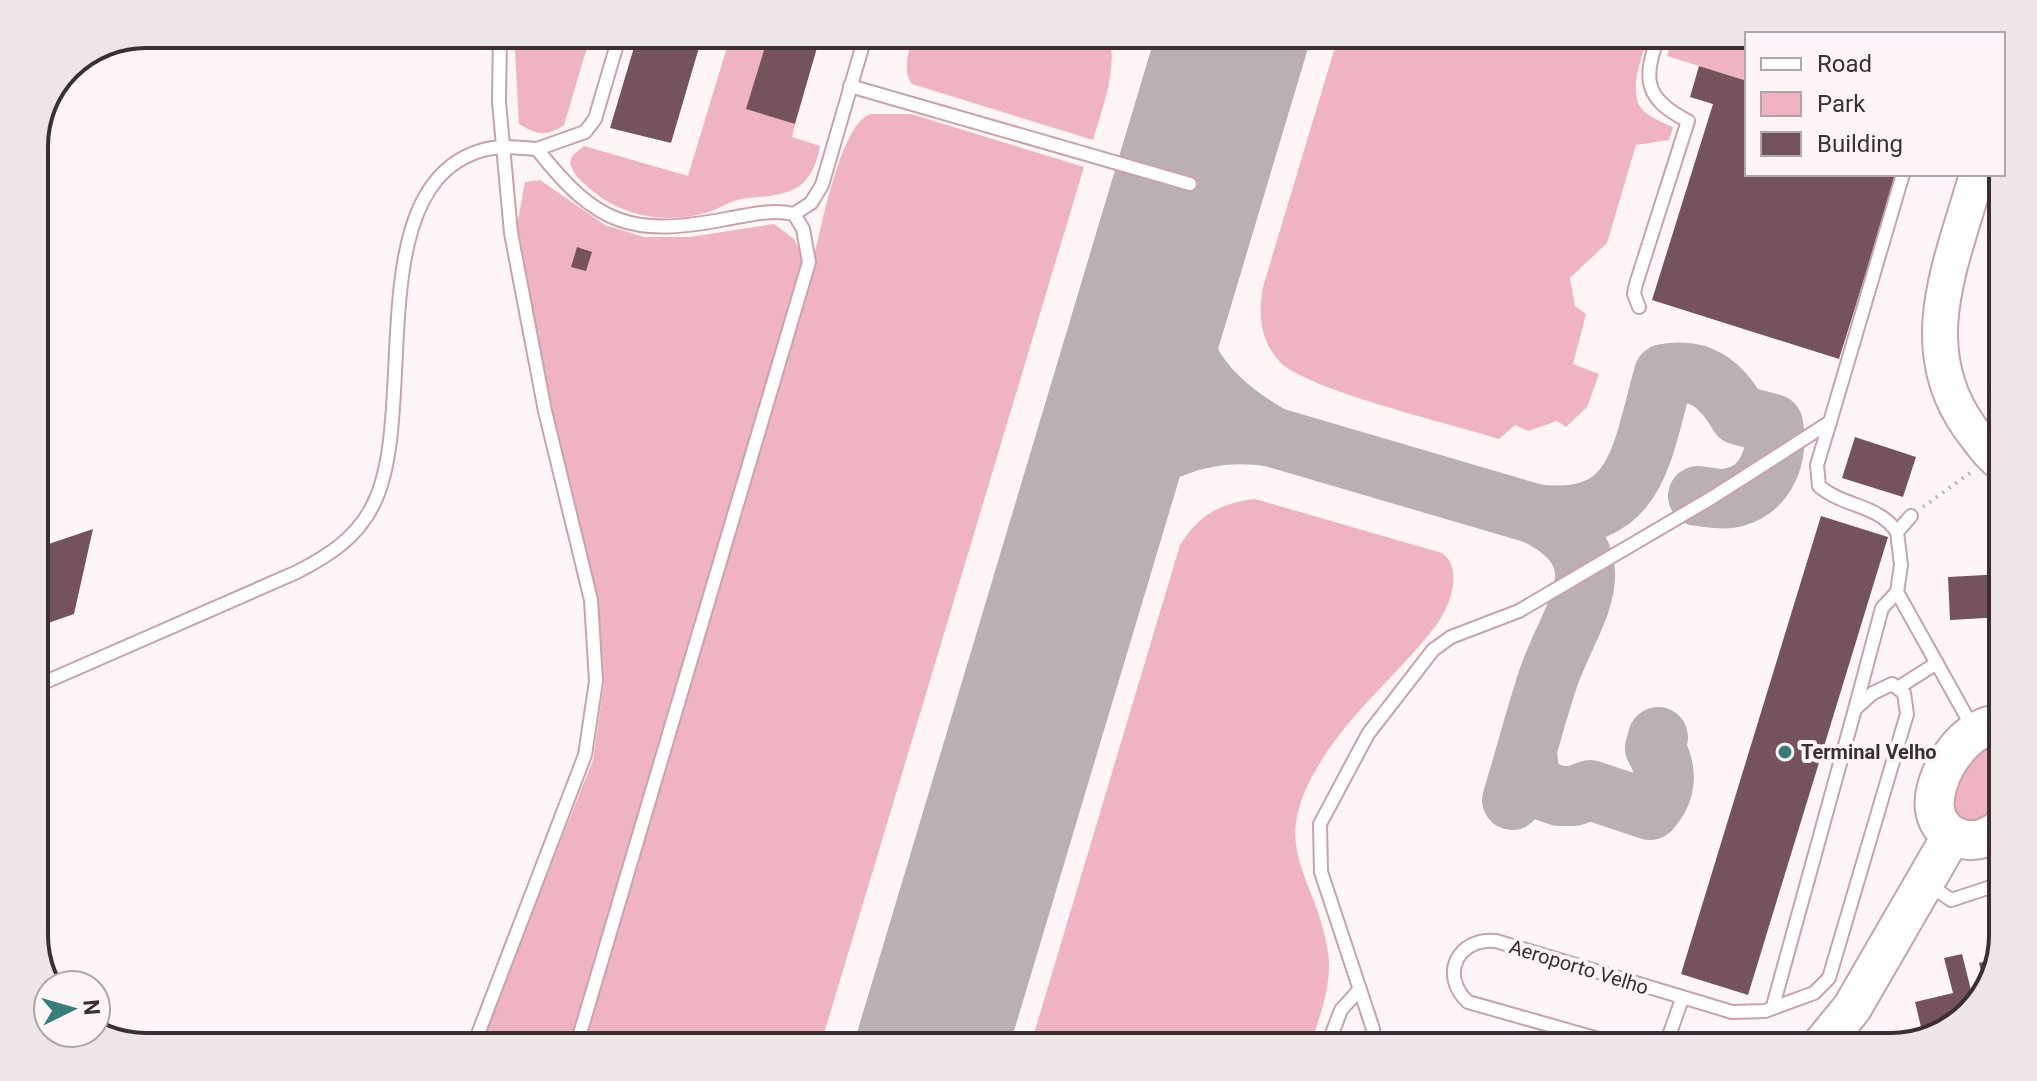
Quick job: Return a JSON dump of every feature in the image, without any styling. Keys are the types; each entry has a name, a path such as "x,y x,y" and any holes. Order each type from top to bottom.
{"main road":[{"path":"1989,729 1951,758 1935,799 1939,819 1952,835 1976,842 1989,837"},
{"path":"1831,1033 1852,1008 1952,835"}],"street":[{"path":"1976,176 1939,308 1940,363 1955,407 1989,451"}],"lane":[{"path":"478,1033 585,755 596,681 591,600 530,340 511,233 499,102 500,48"},
{"path":"48,681 297,572 324,558 362,525 382,480 407,242 415,219 440,176 482,150 503,147 537,149 585,132 595,119 616,48"},
{"path":"537,149 583,199 608,214 644,227 683,228 768,212 794,214 811,203 822,185 862,48"},
{"path":"1639,307 1634,294 1636,284 1688,121 1656,101 1648,83 1654,48"},
{"path":"850,86 1190,184"},
{"path":"1773,1006 1882,608 1897,592 1901,565 1897,532 1886,517 1827,493 1819,486 1817,465 1902,176"},
{"path":"580,1033 809,262 803,229 794,214"},
{"path":"1373,1033 1321,872 1320,824 1341,778 1368,734 1433,650 1451,637 1519,611 1713,497 1830,422"},
{"path":"1897,532 1911,516"},
{"path":"1897,592 1937,663 1989,729"},
{"path":"1855,709 1883,687 1892,684 1899,687 1937,663"},
{"name":"Aeroporto Velho","path":"1578,1033 1468,1002 1460,995 1452,975 1459,955 1476,941 1496,941 1682,999 1745,1013 1765,1011 1814,993 1829,978 1907,714 1907,701 1899,687"},
{"path":"1925,881 1951,900 1989,888"},
{"path":"1331,1033 1334,1023 1360,989"},
{"path":"1670,1033 1682,999"}],"path":[{"path":"1911,516 1989,466"}],"green space":[{"path":"515,48 587,48 564,125 547,133 536,132 519,124"},
{"path":"727,48 765,48 747,109 795,124 792,137 820,146 809,176 795,189 771,196 737,200 694,216 663,218 633,213 605,200 579,179 570,163 572,156 584,146 688,176"},
{"path":"909,48 1111,48 1111,74 1093,140 912,84 907,72"},
{"path":"1335,48 1645,48 1637,74 1636,96 1639,105 1655,119 1673,127 1669,140 1636,145 1607,243 1570,278 1575,306 1586,314 1573,364 1599,374 1587,407 1566,427 1557,421 1528,431 1515,425 1499,439 1383,406 1295,373 1280,362 1268,345 1261,317 1263,287"},
{"path":"1670,48 1745,48 1745,80 1667,56"},
{"path":"871,114 911,114 1084,167 824,1033 584,1033 812,266 833,181 850,137 860,122"},
{"path":"540,180 605,225 644,237 690,237 774,224 794,239 803,256 574,1033 484,1033 593,760 604,682 598,599 550,410 516,231 525,182"},
{"path":"1255,499 1442,553 1453,569 1452,590 1440,620 1329,749 1303,797 1296,821 1296,842 1322,925 1329,964 1324,1000 1314,1033 1034,1033 1180,545 1203,518 1231,504"},
{"path":"1989,746 1989,816 1966,829 1947,800 1961,765"}],"building":[{"path":"634,48 699,48 671,143 610,128"},
{"path":"765,48 817,48 795,124 746,109"},
{"path":"1699,66 1745,80 1745,176 1896,176 1839,359 1652,300 1713,104 1690,97"},
{"path":"577,247 592,252 586,271 571,267"},
{"path":"1855,437 1916,457 1903,497 1842,478"},
{"name":"Terminal Velho","path":"1821,516 1888,537 1748,995 1681,974"},
{"path":"93,529 74,614 48,623 48,544"},
{"path":"1989,575 1989,618 1950,620 1948,577"},
{"path":"1962,954 1971,990 1955,1009 1921,1028 1915,1002 1953,993 1944,958"}],"taxiway":[{"path":"1191,48 1198,83 1195,167"},
{"path":"1169,252 1174,313 1180,338 1191,362 1223,402 1273,437"},
{"path":"1074,568 1101,506 1135,470 1176,446 1224,435 1273,437 1535,514 1569,515 1596,509 1615,496 1630,478 1649,431 1664,374 1677,372 1709,380 1739,415 1773,424 1772,460 1761,481 1742,495 1726,499 1698,496"},
{"path":"1512,800 1549,676 1584,587 1585,567 1578,549 1562,531 1535,514"},
{"path":"1527,751 1529,773 1536,788 1559,796 1574,796 1590,790 1650,810 1660,795 1664,780 1662,764 1655,748 1658,737"}],"runway":[{"path":"935,1033 1230,48"}],"place":[{"name":"Terminal Velho","path":"1785,752"}]}
